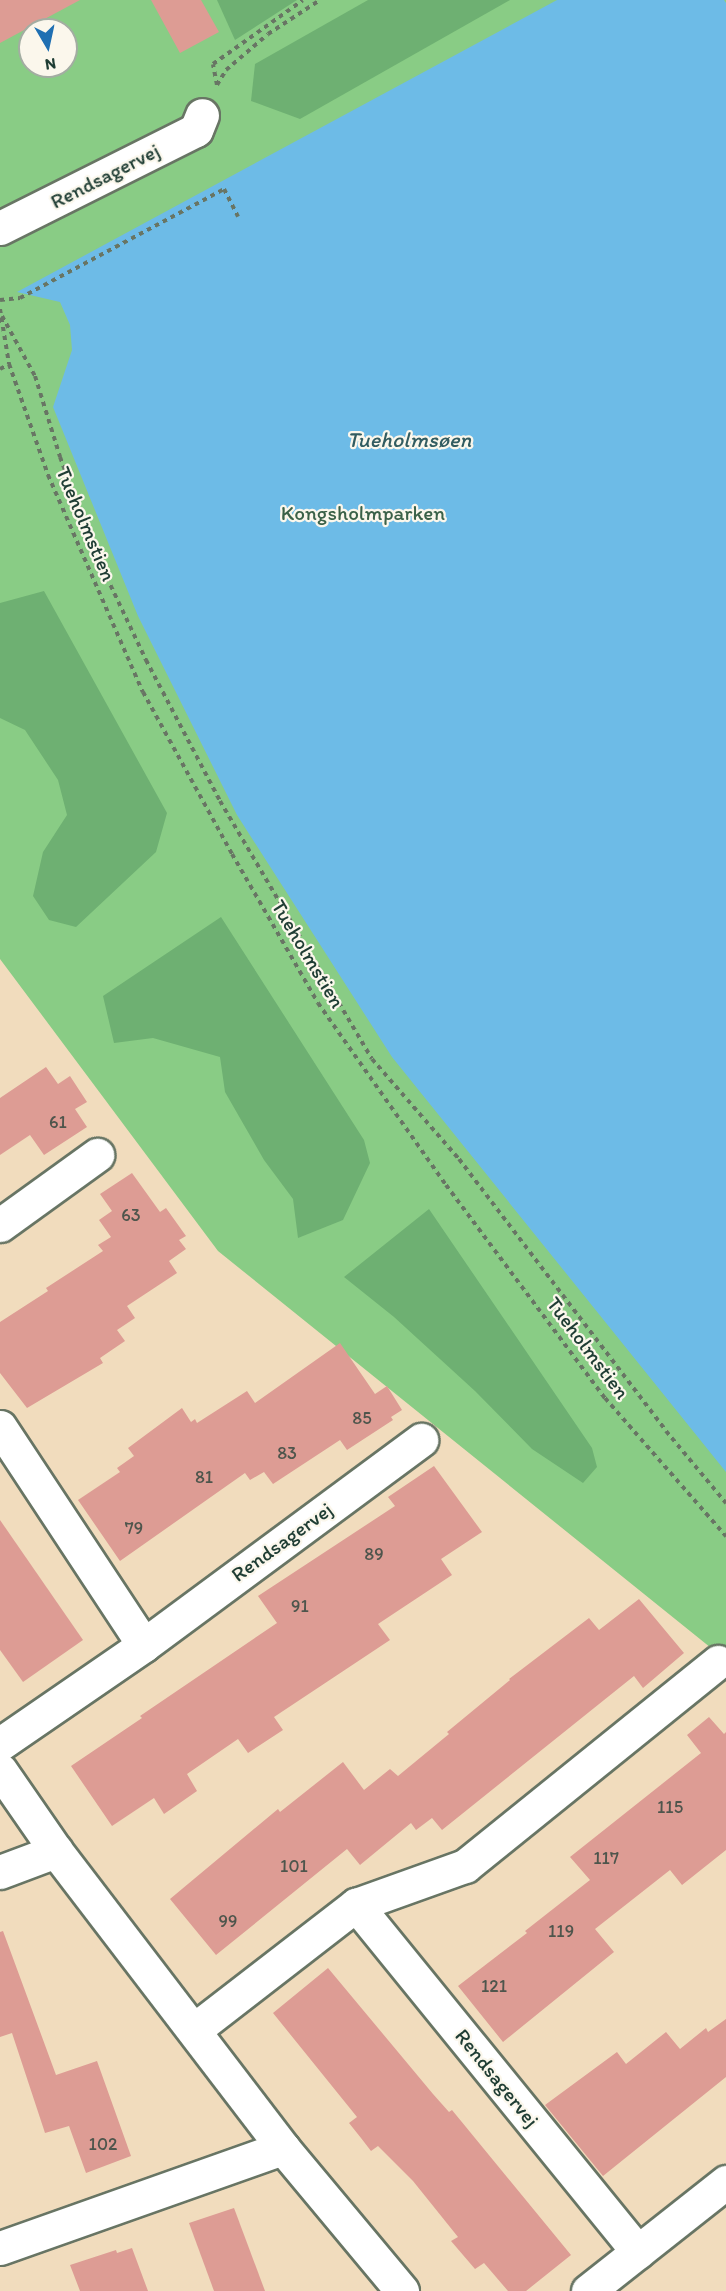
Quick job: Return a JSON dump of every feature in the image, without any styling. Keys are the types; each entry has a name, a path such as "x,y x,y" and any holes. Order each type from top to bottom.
{"street":[{"name":"Rendsagervej","path":"0,228 196,130 202,115"},
{"path":"0,1224 97,1155"},
{"path":"0,1427 144,1645"},
{"name":"Rendsagervej","path":"0,1744 144,1645 421,1440"},
{"path":"194,2030 356,1905 465,1866 718,1662"},
{"path":"0,1770 56,1851 282,2148 402,2291"},
{"path":"0,1872 56,1851"},
{"name":"Rendsagervej","path":"356,1905 638,2252"},
{"path":"0,2248 282,2148"},
{"path":"588,2291 726,2182"}],"path":[{"path":"217,86 213,64 303,0"},
{"path":"202,115 226,70 268,34 320,0"},
{"path":"0,300 20,298 224,189 238,217"},
{"path":"0,311 35,376 60,457 99,561 146,660 220,801 372,1059 459,1160 666,1431 726,1503"},
{"name":"Tueholmstien","path":"0,311 9,364 48,475 143,692 232,854 318,1003 446,1185 605,1398 726,1536"},
{"path":"0,369 9,364"}],"green space":[{"name":"Tueholmsøen","path":"0,0 726,0 726,1660 218,1251 0,959"},
{"path":"217,0 297,0 235,40"},
{"path":"368,0 510,0 300,119 251,101 255,64"},
{"path":"44,591 167,813 156,852 76,927 49,920 33,896 43,852 67,815 58,780 25,730 0,718 0,603"},
{"path":"221,917 364,1140 370,1163 343,1220 298,1238 293,1199 264,1160 225,1092 220,1057 153,1038 114,1043 103,996"},
{"path":"429,1209 592,1448 597,1467 583,1483 532,1449 475,1391 394,1317 344,1277"}],"water":[{"name":"Tueholmsøen","path":"557,0 724,0 726,3 726,1472 392,1057 237,815 138,616 53,407 72,350 70,325 60,302 17,292"}],"building":[{"path":"0,0 80,0 47,18 18,18 18,33 0,43"},
{"path":"151,0 201,0 219,32 180,53"},
{"path":"46,1067 58,1084 70,1076 87,1102 75,1109 87,1127 44,1155 30,1135 0,1155 0,1098"},
{"path":"132,1173 160,1212 166,1208 186,1236 179,1240 186,1249 169,1261 177,1273 127,1306 135,1318 117,1330 125,1341 100,1358 103,1363 27,1408 0,1373 0,1322 48,1291 46,1288 103,1251 98,1245 111,1237 99,1220 112,1211 100,1194"},
{"path":"340,1343 375,1394 387,1386 402,1410 391,1417 393,1420 347,1450 340,1440 273,1484 264,1472 250,1480 245,1473 120,1561 78,1500 120,1472 117,1468 134,1456 128,1448 182,1408 191,1422 195,1419 197,1423 247,1391 255,1403"},
{"path":"434,1466 482,1532 441,1559 452,1575 378,1624 390,1640 274,1717 283,1730 248,1753 238,1739 187,1774 197,1791 164,1814 154,1798 112,1826 71,1766 277,1623 258,1596 395,1506 388,1497"},
{"path":"0,1520 83,1640 23,1682 0,1650"},
{"path":"639,1599 684,1653 643,1688 634,1676 442,1830 432,1818 416,1830 411,1823 360,1865 347,1849 216,1955 170,1899 278,1809 280,1812 343,1762 364,1790 390,1769 398,1776 449,1734 447,1732 509,1679 589,1618 599,1630"},
{"path":"709,1717 724,1734 726,1732 726,1850 682,1885 670,1870 595,1929 614,1952 503,2042 458,1986 527,1933 525,1931 590,1880 570,1857 701,1753 687,1735"},
{"path":"3,1931 56,2075 97,2061 131,2156 86,2173 69,2126 45,2133 12,2033 0,2037 0,1932"},
{"path":"328,1968 433,2094 449,2112 452,2110 571,2255 526,2291 508,2291 484,2263 475,2269 451,2241 458,2237 413,2181 378,2146 371,2151 349,2123 357,2117 273,2013"},
{"path":"726,2019 726,2077 603,2176 545,2105 617,2052 626,2064 666,2032 680,2049 706,2028 708,2032"},
{"path":"234,2208 265,2291 214,2291 189,2223"},
{"path":"132,2248 148,2291 80,2291 70,2265 116,2250 117,2253"}],"park label":[{"name":"Kongsholmparken","path":"363,513"}]}
